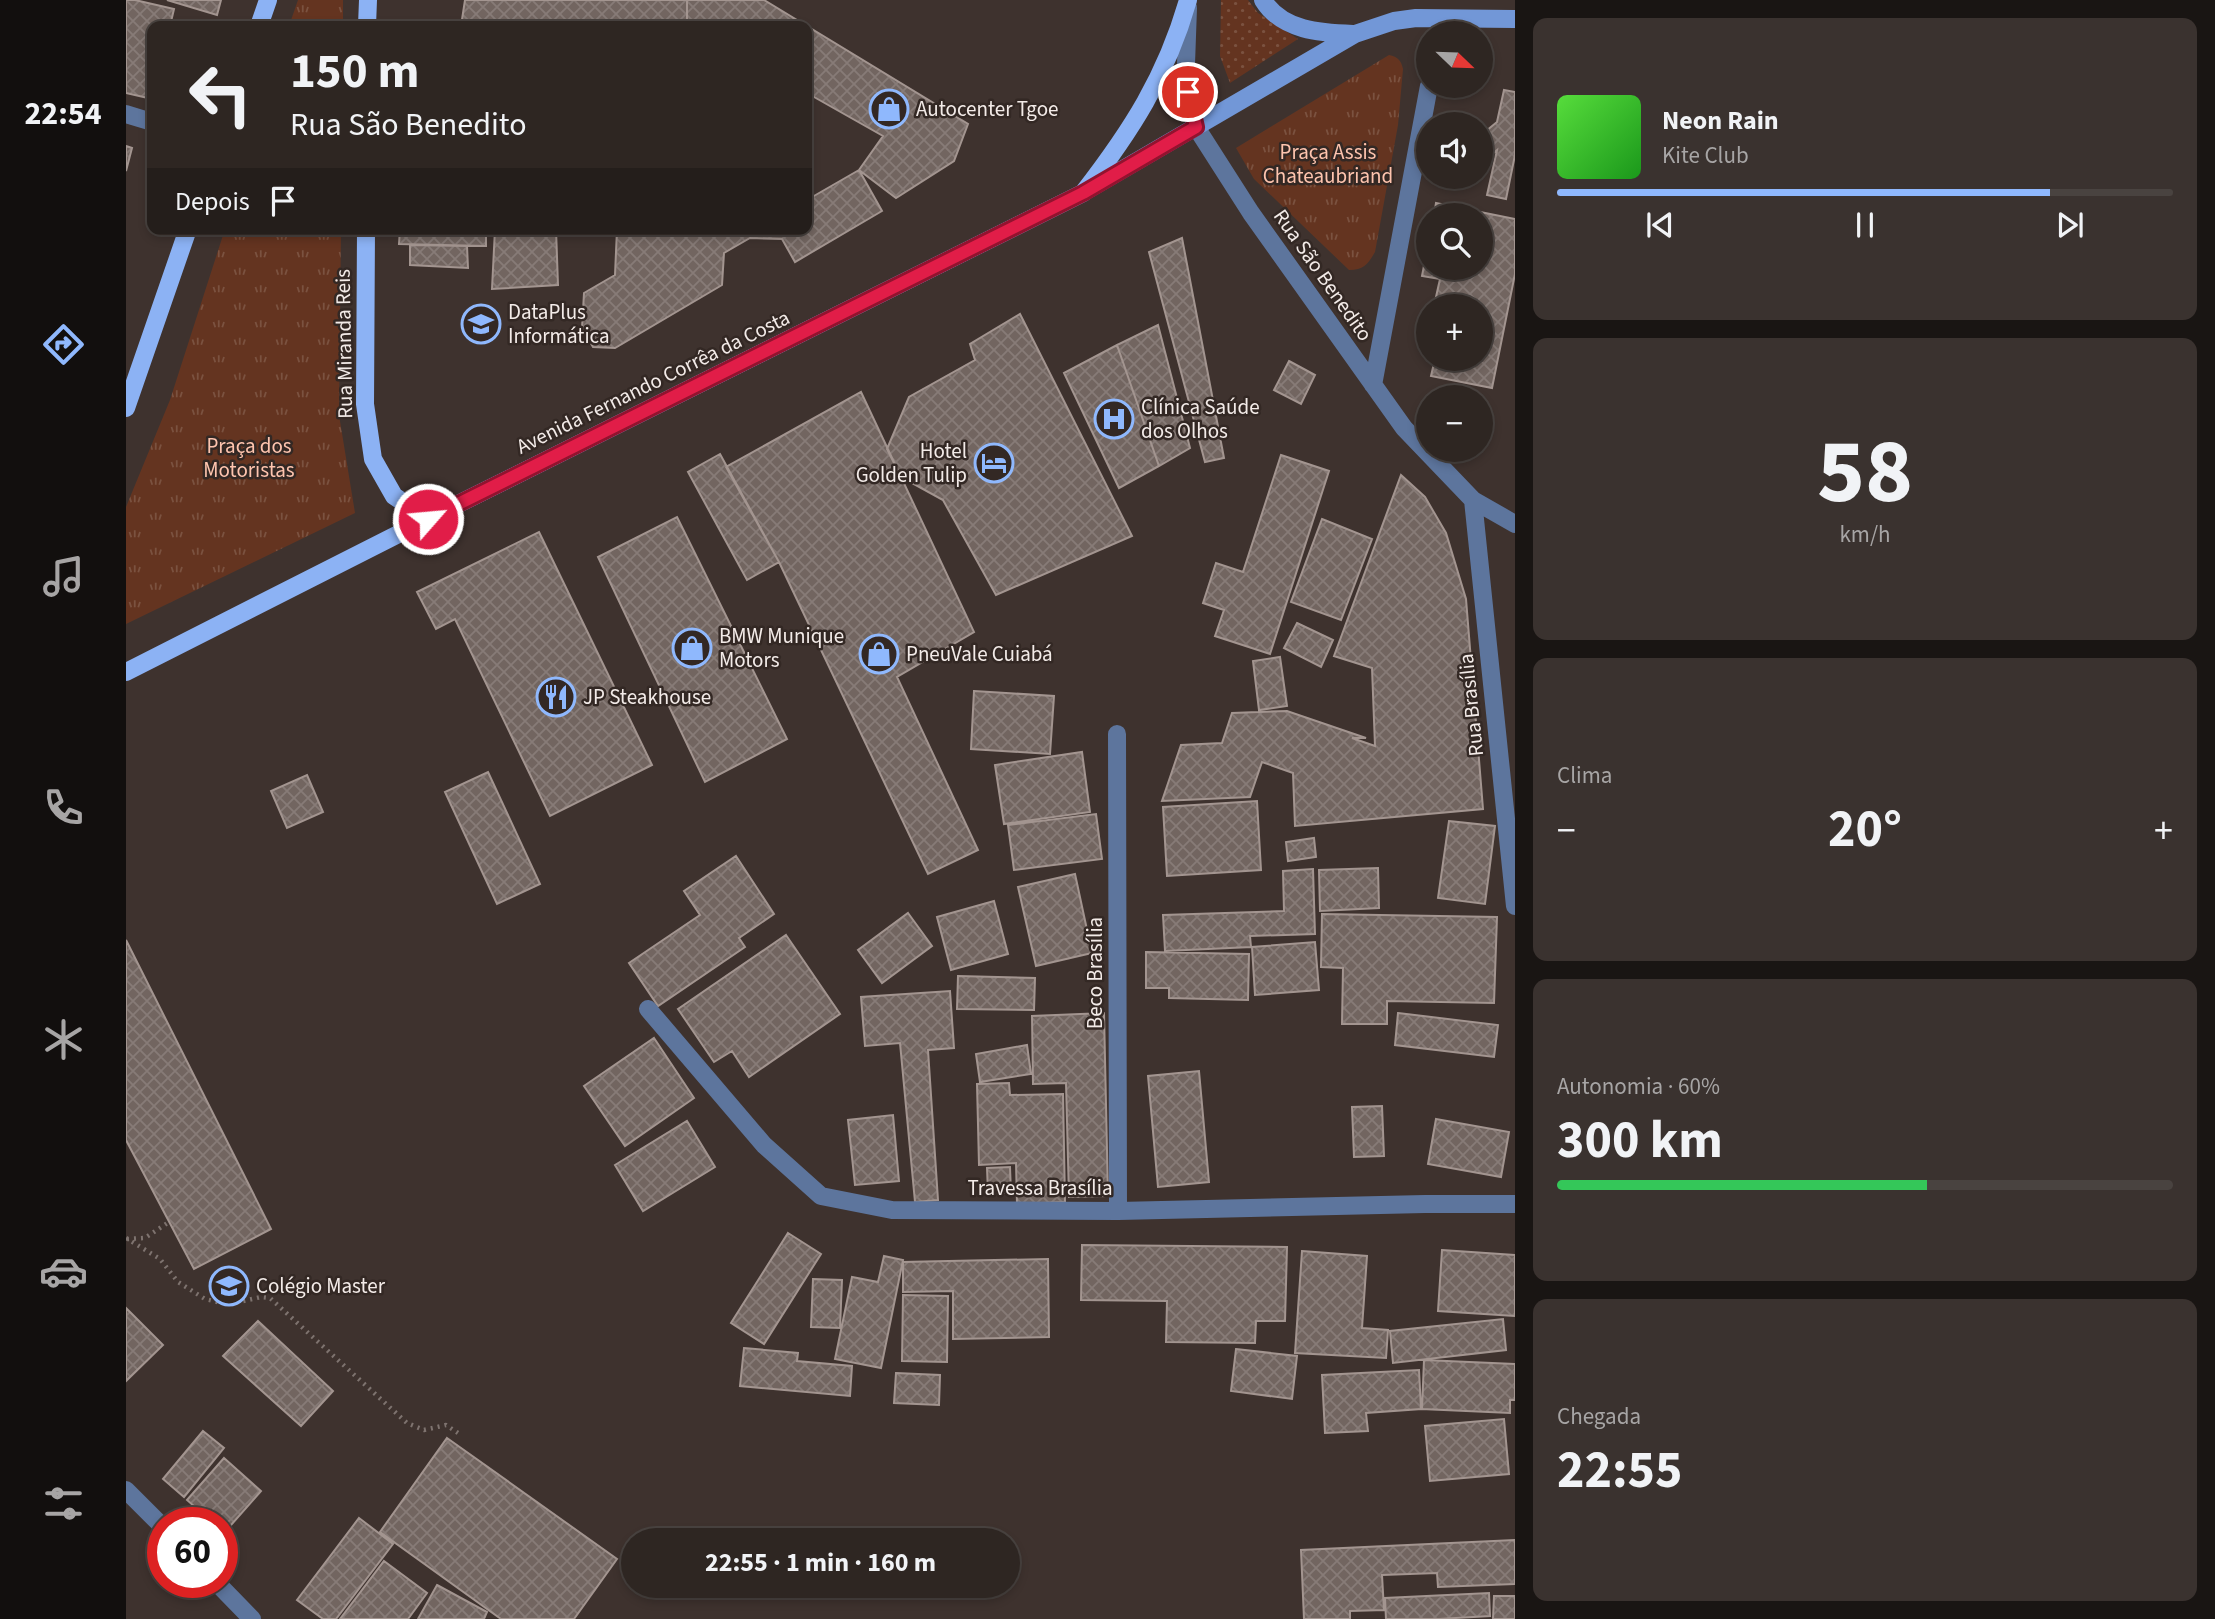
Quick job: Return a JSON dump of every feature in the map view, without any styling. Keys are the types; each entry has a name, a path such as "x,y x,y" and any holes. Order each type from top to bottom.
{"main road":[{"path":"261,21 268,0"},
{"path":"368,0 368,21"},
{"path":"1263,0 1278,18 1313,31 1355,34 1394,21 1416,23"},
{"path":"1083,193 1121,144 1147,102 1169,59 1188,1"},
{"path":"1490,21 1515,19"},
{"name":"Avenida Fernando Corrêa da Costa","path":"126,672 1083,193 1355,34"},
{"path":"126,408 186,235"},
{"name":"Rua Miranda Reis","path":"366,235 365,404 373,459 394,496 428,519"}],"street":[{"name":"Rua São Benedito","path":"1188,1 1186,64 1188,92 1196,127 1251,213 1404,428 1473,500 1515,524"},
{"path":"1373,386 1427,98"},
{"path":"126,114 147,120"},
{"name":"Rua Brasília","path":"1473,500 1515,906"},
{"name":"Beco Brasília","path":"1117,734 1118,1211"},
{"name":"Travessa Brasília","path":"648,1009 764,1145 821,1196 892,1210 1118,1211 1515,1204"},
{"path":"126,1490 147,1511"},
{"path":"232,1598 252,1619"}],"path":[{"path":"126,1238 145,1238 169,1222"},
{"path":"126,1238 160,1259 178,1282 205,1299 222,1303 270,1298 407,1423 424,1430 446,1425 458,1433"}],"green space":[{"path":"298,0 343,0 343,21 291,21"},
{"path":"1221,0 1248,0 1258,13 1298,39 1230,83 1220,56"},
{"name":"Praça Assis Chateaubriand","path":"1389,55 1399,59 1403,69 1398,125 1375,252 1365,265 1349,270 1254,179 1236,148"},
{"name":"Praça dos Motoristas","path":"223,235 341,235 339,415 355,513 126,624 126,507 170,400"}],"building":[{"path":"126,0 174,9 171,21 147,21 147,98 126,93"},
{"path":"167,0 221,0 217,15"},
{"path":"465,0 687,0 687,21 462,21"},
{"path":"687,0 764,0 799,21 687,21"},
{"name":"Autocenter Tgoe","path":"812,29 968,124 954,161 896,198 859,170 883,136 812,96"},
{"path":"1504,90 1515,92 1515,155 1506,199 1487,195 1488,189 1493,189 1493,168 1497,150 1493,153 1493,125 1497,122"},
{"path":"126,146 132,148 126,171"},
{"path":"859,170 882,211 795,262 782,239 750,238 724,253 722,285 615,348 593,347 582,328 584,293 615,275 617,235 812,235 812,197"},
{"path":"1493,215 1515,219 1515,274 1493,385 1477,385 1431,376 1432,371 1493,371 1493,294 1437,294 1440,280 1493,280"},
{"path":"400,235 486,235 486,246 399,244"},
{"path":"495,235 556,235 558,285 492,289"},
{"path":"1182,238 1224,458 1205,462 1149,252"},
{"path":"410,245 467,246 468,268 410,265"},
{"name":"Hotel Golden Tulip","path":"1020,314 1132,536 996,595 943,500 901,477 887,449 909,397 975,360 970,344"},
{"path":"1158,325 1190,448 1159,466 1117,345"},
{"name":"Clínica Saúde dos Olhos","path":"1117,345 1159,466 1119,488 1064,373"},
{"path":"1289,361 1315,375 1301,404 1274,390"},
{"name":"PneuVale Cuiabá","path":"861,392 974,632 897,677 978,850 928,874 779,562 726,467"},
{"path":"720,454 779,562 747,580 688,472"},
{"path":"1281,455 1329,471 1270,654 1215,636 1224,610 1203,603 1216,563 1243,572"},
{"path":"1401,475 1425,497 1446,533 1466,599 1483,809 1295,826 1293,773 1262,762 1250,797 1162,801 1181,745 1222,743 1232,713 1287,711 1366,738 1352,738 1375,746 1372,668 1334,656"},
{"name":"BMW Munique Motors","path":"677,517 787,739 705,782 598,557"},
{"path":"1322,519 1372,539 1341,620 1291,602"},
{"name":"JP Steakhouse","path":"539,532 652,765 550,816 455,619 436,629 417,592"},
{"path":"1297,623 1333,640 1321,667 1284,648"},
{"path":"1280,657 1287,706 1259,710 1253,661"},
{"path":"974,691 1054,696 1050,754 971,749"},
{"path":"1082,752 1090,812 1004,824 995,765"},
{"path":"488,772 540,884 497,904 445,792"},
{"path":"307,775 323,812 287,828 271,791"},
{"path":"1257,801 1261,870 1167,876 1163,807"},
{"path":"1096,814 1102,859 1014,870 1008,825"},
{"path":"1449,821 1495,826 1485,904 1438,898"},
{"path":"1314,838 1316,857 1288,861 1286,842"},
{"path":"736,856 774,914 739,938 745,947 658,1006 629,963 700,915 684,891"},
{"path":"1378,868 1379,908 1320,911 1319,870"},
{"path":"1313,869 1315,934 1250,936 1251,947 1165,951 1163,915 1284,911 1283,871"},
{"path":"1075,874 1092,953 1036,966 1018,887"},
{"path":"994,901 1008,954 951,970 937,917"},
{"path":"908,913 932,946 882,983 858,950"},
{"path":"1322,914 1497,917 1494,1003 1387,1001 1387,1024 1342,1024 1343,968 1321,967"},
{"path":"786,935 840,1014 749,1077 732,1051 714,1062 678,1009"},
{"path":"126,940 271,1229 194,1269 126,1140"},
{"path":"1315,942 1319,990 1255,995 1252,947"},
{"path":"1146,952 1249,954 1248,1000 1169,998 1169,988 1146,988"},
{"path":"958,976 1035,978 1034,1010 957,1009"},
{"path":"950,991 954,1048 928,1050 938,1200 915,1202 900,1043 865,1046 861,997"},
{"path":"1104,1013 1108,1196 1069,1197 1066,1083 1033,1084 1032,1016"},
{"path":"1398,1013 1498,1025 1494,1057 1395,1045"},
{"path":"654,1038 694,1098 625,1146 584,1086"},
{"path":"1027,1045 1031,1074 980,1082 976,1054"},
{"path":"1199,1071 1209,1182 1158,1187 1148,1076"},
{"path":"1009,1083 1010,1095 1063,1094 1065,1202 1017,1204 1016,1163 979,1165 977,1084"},
{"path":"1382,1106 1384,1156 1354,1157 1352,1107"},
{"path":"893,1115 899,1181 855,1185 848,1120"},
{"path":"1436,1119 1509,1132 1501,1177 1428,1164"},
{"path":"687,1121 715,1167 643,1211 615,1165"},
{"path":"1010,1167 1011,1193 988,1193 987,1168"},
{"path":"788,1233 821,1254 764,1344 731,1323"},
{"path":"1082,1245 1287,1247 1285,1321 1256,1321 1255,1343 1166,1342 1167,1301 1081,1300"},
{"path":"1442,1250 1515,1255 1515,1316 1438,1311"},
{"path":"1302,1251 1367,1256 1362,1328 1388,1330 1386,1358 1295,1353"},
{"path":"884,1256 903,1260 881,1368 835,1359 852,1277 878,1282"},
{"path":"1048,1259 1049,1337 953,1339 953,1291 903,1292 903,1262"},
{"path":"813,1279 842,1280 840,1328 811,1327"},
{"path":"903,1295 948,1296 947,1362 902,1361"},
{"path":"126,1308 163,1345 126,1381"},
{"path":"1503,1319 1506,1350 1393,1363 1390,1331"},
{"path":"258,1321 333,1391 301,1426 223,1356"},
{"path":"744,1348 798,1353 797,1361 852,1366 850,1396 740,1386"},
{"path":"1236,1349 1297,1356 1292,1399 1231,1391"},
{"path":"1424,1360 1515,1364 1515,1400 1510,1400 1510,1413 1422,1409"},
{"path":"1419,1370 1421,1409 1366,1413 1368,1431 1325,1433 1322,1375"},
{"path":"896,1373 940,1375 939,1405 894,1403"},
{"path":"1504,1419 1509,1474 1430,1481 1425,1426"},
{"path":"203,1431 224,1448 184,1497 163,1479"},
{"path":"447,1438 617,1559 574,1619 501,1619 380,1532"},
{"path":"224,1458 261,1491 238,1517 238,1507 195,1507 187,1500"},
{"path":"359,1518 393,1544 336,1619 323,1619 297,1600"},
{"path":"1515,1540 1515,1584 1438,1587 1437,1573 1382,1575 1384,1610 1350,1611 1350,1619 1304,1619 1301,1550"},
{"path":"384,1561 427,1593 408,1619 340,1619"},
{"path":"437,1585 487,1612 484,1619 418,1619"},
{"path":"1489,1593 1490,1616 1386,1619 1385,1598"},
{"path":"1494,1596 1515,1596 1515,1619 1493,1619"}],"place":[{"name":"Autocenter Tgoe","path":"889,109"},
{"name":"DataPlus Informática","path":"481,324"},
{"name":"Clínica Saúde dos Olhos","path":"1114,419"},
{"name":"Hotel Golden Tulip","path":"994,463"},
{"name":"BMW Munique Motors","path":"692,648"},
{"name":"PneuVale Cuiabá","path":"879,654"},
{"name":"JP Steakhouse","path":"556,697"},
{"name":"Colégio Master","path":"229,1286"}],"route":[{"path":"428,519 1083,193 1196,127 1188,92"}]}
